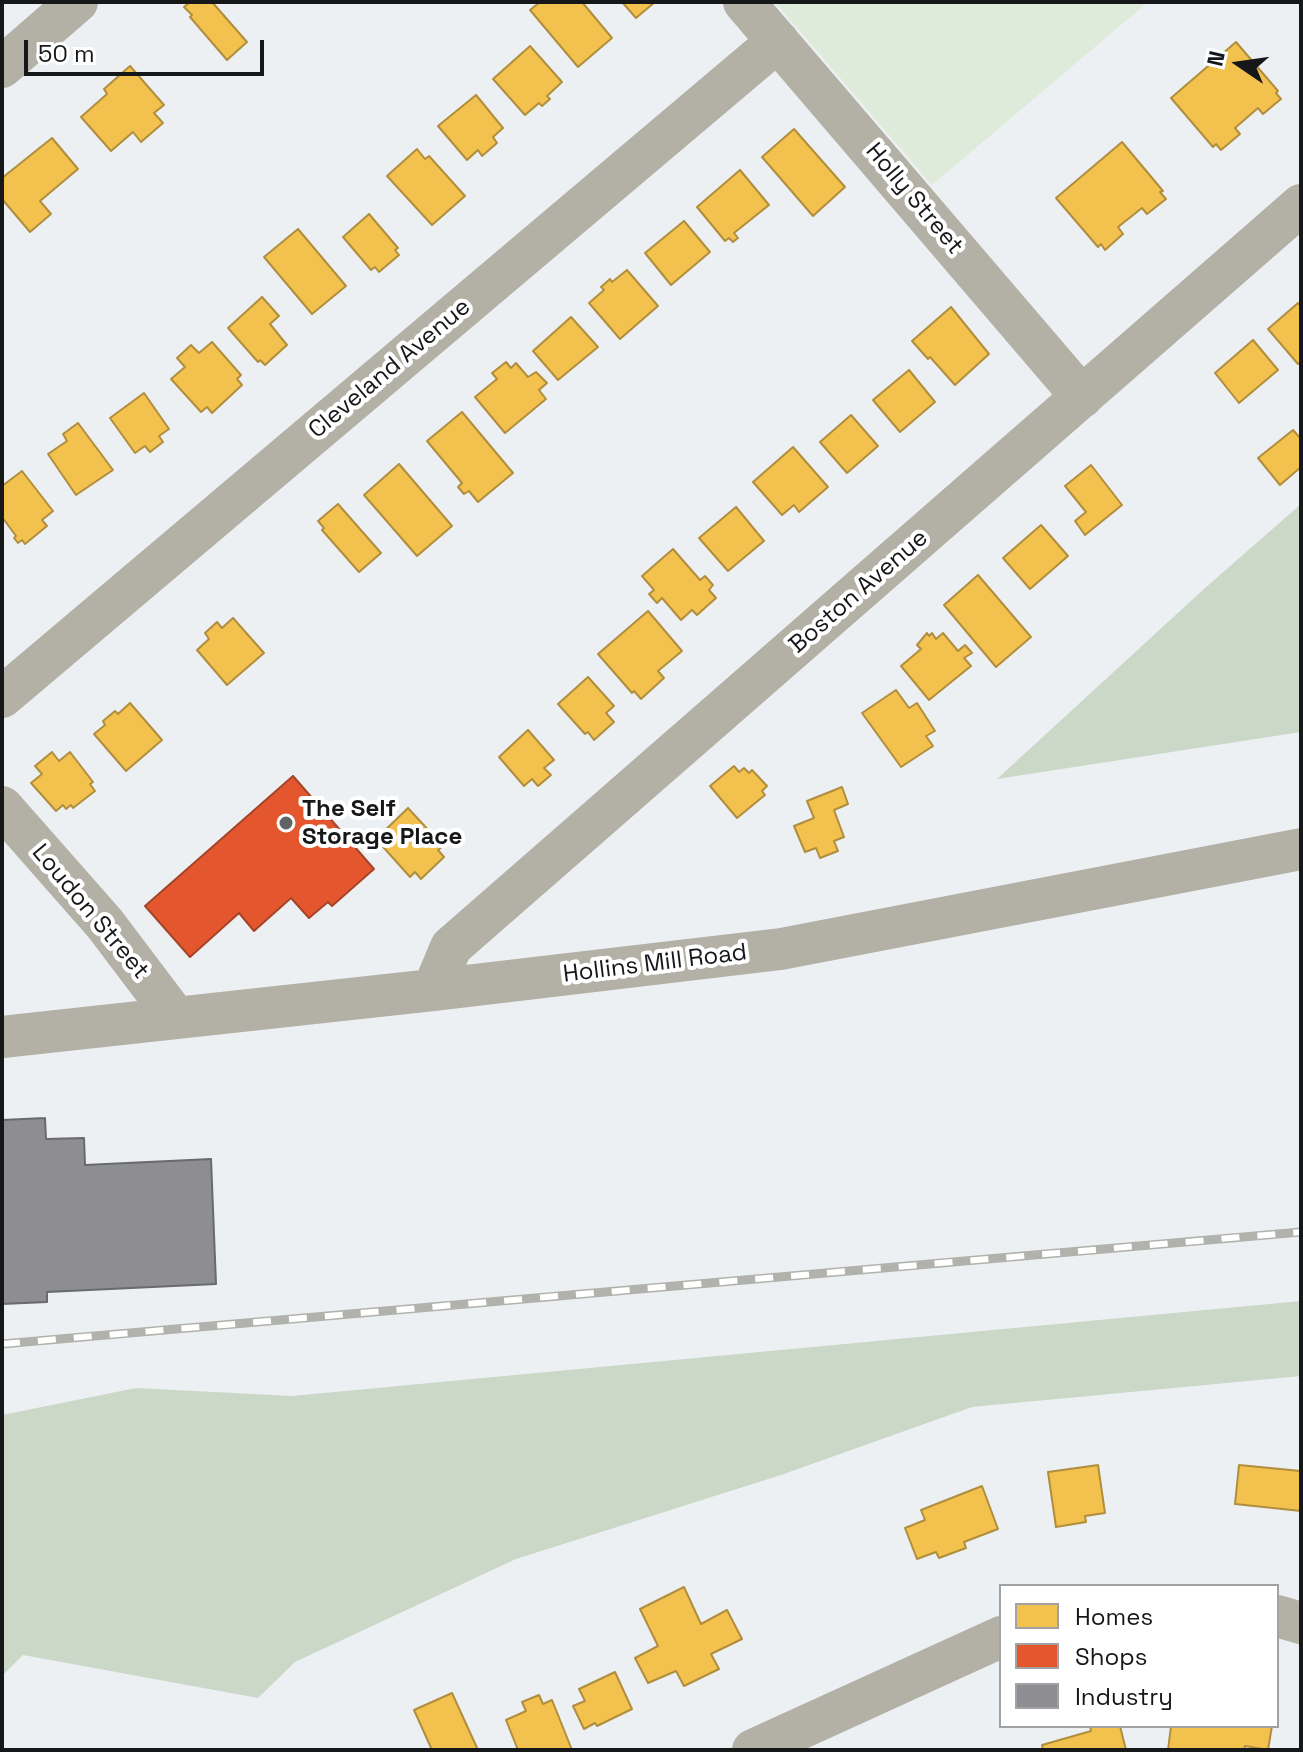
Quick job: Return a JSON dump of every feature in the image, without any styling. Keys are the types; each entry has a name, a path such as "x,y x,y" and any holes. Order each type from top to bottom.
{"street":[{"path":"11,45 77,2"},
{"name":"Holly Street","path":"744,2 1082,397"},
{"name":"Cleveland Avenue","path":"2,697 778,41"},
{"name":"Boston Avenue","path":"433,990 451,947 1301,205"},
{"name":"Loudon Street","path":"2,807 105,924 176,1018"},
{"name":"Hollins Mill Road","path":"2,1037 781,949 1301,849"},
{"path":"1279,1617 1301,1623"},
{"path":"753,1750 999,1638"}],"green space":[{"path":"775,2 1148,2 932,185"},
{"path":"1301,504 1301,732 997,779 1205,588"},
{"path":"1301,1301 1301,1376 972,1407 781,1475 516,1559 295,1662 258,1698 23,1655 2,1676 2,1415 136,1388 292,1396"}],"building: Homes":[{"path":"190,2 212,2 247,42 227,60 190,17 192,15 184,7"},
{"path":"540,2 582,2 612,38 578,67 530,10"},
{"path":"622,2 655,2 636,18"},
{"path":"1236,42 1278,91 1276,93 1281,99 1263,114 1258,108 1235,128 1240,134 1221,150 1216,144 1213,147 1171,98"},
{"path":"530,46 562,82 547,96 550,99 542,106 539,103 525,115 493,79"},
{"path":"130,66 164,105 154,113 163,123 141,142 133,132 111,151 81,117 107,94 104,89"},
{"path":"476,95 503,128 493,137 497,143 482,156 478,150 467,160 438,126"},
{"path":"794,129 845,187 813,216 762,157"},
{"path":"52,138 78,169 40,201 51,214 30,232 2,199 2,178"},
{"path":"1122,142 1163,191 1160,192 1166,199 1147,214 1142,208 1118,227 1123,234 1105,250 1101,244 1098,247 1056,198"},
{"path":"417,149 425,159 429,156 465,196 432,225 387,176"},
{"path":"740,170 769,205 734,233 738,238 733,242 729,238 725,241 697,207"},
{"path":"369,214 398,248 395,250 399,255 379,272 375,267 371,270 343,237"},
{"path":"684,221 710,252 671,285 645,253"},
{"path":"298,229 346,286 312,314 264,257"},
{"path":"627,270 658,306 620,339 589,303 604,290 601,287 610,279 612,282"},
{"path":"262,297 279,316 270,324 287,345 265,365 260,360 258,362 228,328"},
{"path":"1298,303 1301,307 1301,362 1298,364 1268,329"},
{"path":"951,307 989,354 955,385 912,341"},
{"path":"571,317 598,347 558,380 533,351"},
{"path":"1253,340 1278,370 1239,403 1215,373"},
{"path":"212,342 241,375 237,379 242,385 212,413 207,407 201,412 171,379 185,367 177,358 191,345 199,353"},
{"path":"506,362 511,368 516,363 528,377 536,372 547,383 539,390 546,399 505,433 475,397 497,379 492,373"},
{"path":"909,370 935,402 900,432 873,400"},
{"path":"144,393 169,429 159,436 163,442 150,452 145,446 135,453 110,418"},
{"path":"462,412 513,473 478,502 469,491 464,494 458,487 462,483 427,441"},
{"path":"851,415 878,446 847,473 820,442"},
{"path":"78,423 113,470 76,495 48,454 67,441 63,434"},
{"path":"1293,430 1301,439 1301,467 1280,485 1258,458"},
{"path":"793,447 828,487 799,512 794,505 782,515 753,482"},
{"path":"399,464 452,526 417,556 364,495"},
{"path":"1091,465 1122,505 1085,535 1075,521 1086,512 1065,486"},
{"path":"22,471 53,511 42,520 47,526 25,544 22,540 18,543 2,517 2,486"},
{"path":"338,504 381,553 359,572 322,530 324,528 318,521"},
{"path":"736,507 764,541 728,571 699,538"},
{"path":"1041,525 1068,556 1030,589 1003,558"},
{"path":"673,549 700,580 705,576 713,585 709,590 716,598 697,615 692,610 681,620 662,598 657,603 649,594 654,590 642,576"},
{"path":"978,575 1031,637 996,667 944,605"},
{"path":"648,611 682,651 658,671 664,678 641,699 598,654"},
{"path":"233,618 264,653 227,685 197,650 209,639 205,633 217,622 222,628"},
{"path":"927,633 929,636 932,633 936,639 943,633 958,651 965,645 972,653 964,658 971,666 929,700 901,666 921,649 917,645"},
{"path":"588,677 614,706 606,713 614,722 594,740 558,704"},
{"path":"896,690 909,708 917,703 935,731 926,736 933,746 901,767 862,713"},
{"path":"130,703 162,740 126,771 94,734 105,725 103,721 115,711 118,714"},
{"path":"528,730 554,760 544,768 551,775 538,786 532,779 524,786 499,757"},
{"path":"52,752 59,761 70,752 93,782 90,784 95,791 73,808 71,805 66,809 63,805 56,811 31,783 42,774 35,766"},
{"path":"734,766 739,772 744,768 749,773 752,770 767,786 762,791 765,795 737,818 710,786"},
{"path":"842,787 848,804 834,810 844,837 834,841 838,851 820,858 816,848 805,852 794,826 814,818 807,801"},
{"path":"408,808 443,846 438,850 444,857 421,879 415,872 410,877 376,839"},
{"path":"1098,1465 1105,1513 1085,1516 1086,1522 1056,1527 1048,1472"},
{"path":"1239,1465 1301,1471 1301,1511 1235,1504"},
{"path":"982,1486 998,1529 964,1542 966,1548 939,1558 936,1552 917,1559 905,1528 925,1520 921,1510"},
{"path":"684,1587 701,1624 727,1610 742,1639 711,1654 719,1669 684,1686 676,1671 648,1683 635,1658 658,1646 640,1609"},
{"path":"615,1672 632,1709 584,1729 573,1706 585,1701 579,1689"},
{"path":"452,1693 478,1750 432,1750 414,1710"},
{"path":"539,1695 543,1704 552,1700 572,1750 518,1750 506,1720 526,1711 522,1702"},
{"path":"1090,1728 1120,1728 1126,1750 1043,1750 1042,1745 1091,1731"},
{"path":"1171,1728 1272,1728 1268,1750 1245,1746 1244,1750 1168,1750"}],"building: Shops":[{"name":"The Self Storage Place","path":"293,776 374,869 332,906 328,902 309,918 291,898 254,931 239,913 190,957 145,906"}],"building: Industry":[{"path":"45,1118 46,1139 84,1138 85,1165 211,1159 216,1284 47,1292 47,1302 2,1304 2,1120"}],"railway":[{"path":"2,1344 1301,1232"}],"place":[{"name":"The Self Storage Place","path":"286,823"}]}
